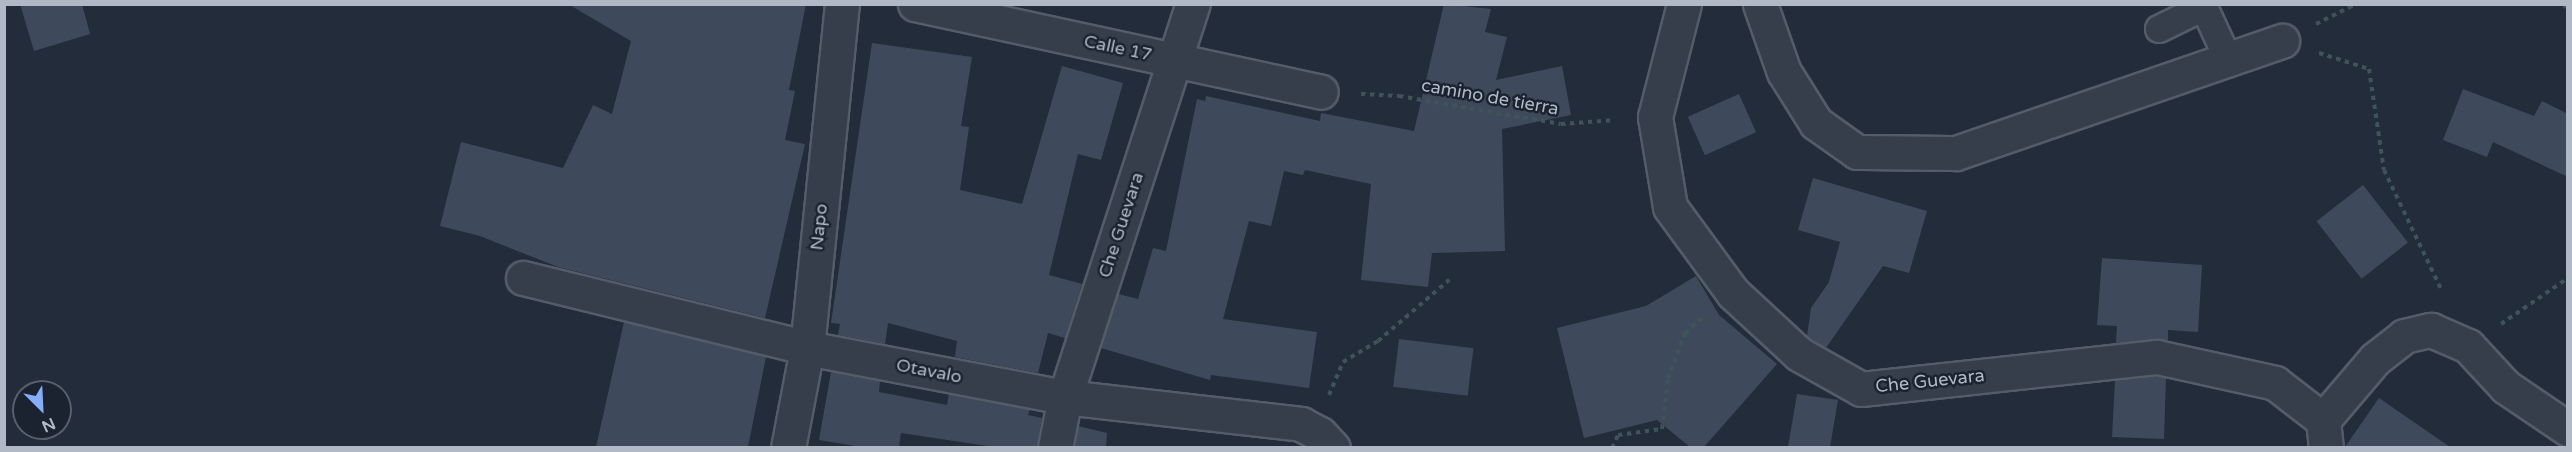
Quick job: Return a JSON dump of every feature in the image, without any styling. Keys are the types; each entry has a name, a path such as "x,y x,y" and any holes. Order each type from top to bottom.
{"street":[{"name":"Napo","path":"788,447 807,348 842,4"},
{"name":"Calle 17","path":"915,4 1321,92"},
{"name":"Che Guevara","path":"1055,447 1065,398 1193,4"},
{"name":"Che Guevara","path":"1684,4 1655,117 1670,207 1733,293 1799,354 1861,389 2157,357 2275,383 2324,434"},
{"path":"1760,4 1784,72 1816,123 1857,152 1956,153 2282,41"},
{"name":"Otavalo","path":"523,278 807,348 1065,398 1300,424 1320,434 1333,447"},
{"path":"2324,434 2375,359 2404,336 2431,330 2468,346 2506,387 2568,429"}],"lane":[{"path":"2159,29 2204,7 2228,59"}],"path":[{"path":"2282,41 2356,4"},
{"path":"2564,4 2568,12"},
{"path":"2282,41 2369,69 2384,170 2468,346 2568,278"},
{"name":"camino de tierra","path":"1321,92 1399,96 1561,124 1655,117"},
{"path":"1300,424 1329,395 1343,362 1378,341 1449,280"},
{"path":"1612,447 1618,435 1662,429 1668,378 1685,333 1733,293"}],"building":[{"path":"20,4 82,4 90,34 34,51"},
{"path":"568,4 806,4 789,90 795,91 785,140 805,144 765,318 558,267 480,236 440,226 461,142 563,168 593,105 612,114 631,41"},
{"path":"1444,4 1491,9 1485,32 1507,37 1496,80 1562,66 1571,115 1502,129 1505,251 1432,253 1428,287 1361,280 1371,184 1305,170 1303,175 1284,171 1271,226 1249,221 1223,319 1317,332 1309,388 1211,375 1210,380 1101,348 1118,294 1138,299 1153,248 1166,251 1197,99 1205,101 1206,96 1320,121 1321,113 1414,131"},
{"path":"872,43 972,57 961,126 969,127 960,190 1022,204 1062,66 1123,83 1101,160 1078,154 1049,275 1082,284 1065,338 1048,333 1038,373 955,357 957,341 888,323 885,344 838,335 840,324 831,323"},
{"path":"2463,89 2534,116 2542,101 2568,114 2568,177 2493,142 2487,157 2443,140"},
{"path":"1739,94 1756,132 1705,155 1688,117"},
{"path":"1813,178 1927,211 1909,273 1883,266 1826,348 1807,336 1811,308 1829,282 1840,242 1798,230"},
{"path":"2363,185 2408,243 2361,279 2317,221"},
{"path":"2102,258 2202,265 2198,332 2168,330 2168,340 2116,343 2117,326 2097,325"},
{"path":"1696,276 1719,315 1777,364 1704,447 1690,447 1657,420 1584,438 1557,328 1646,306"},
{"path":"624,322 766,357 748,447 596,447"},
{"path":"1399,339 1473,348 1468,396 1393,387"},
{"path":"831,372 880,381 879,392 947,405 949,394 1030,409 1028,415 1042,418 1037,447 994,447 901,433 899,447 861,447 819,440"},
{"path":"2156,376 2166,378 2164,439 2112,437 2115,380"},
{"path":"1797,394 1838,400 1830,447 1788,447"},
{"path":"2379,398 2450,447 2345,447"},
{"path":"1078,426 1107,433 1106,447 1074,447"}]}
